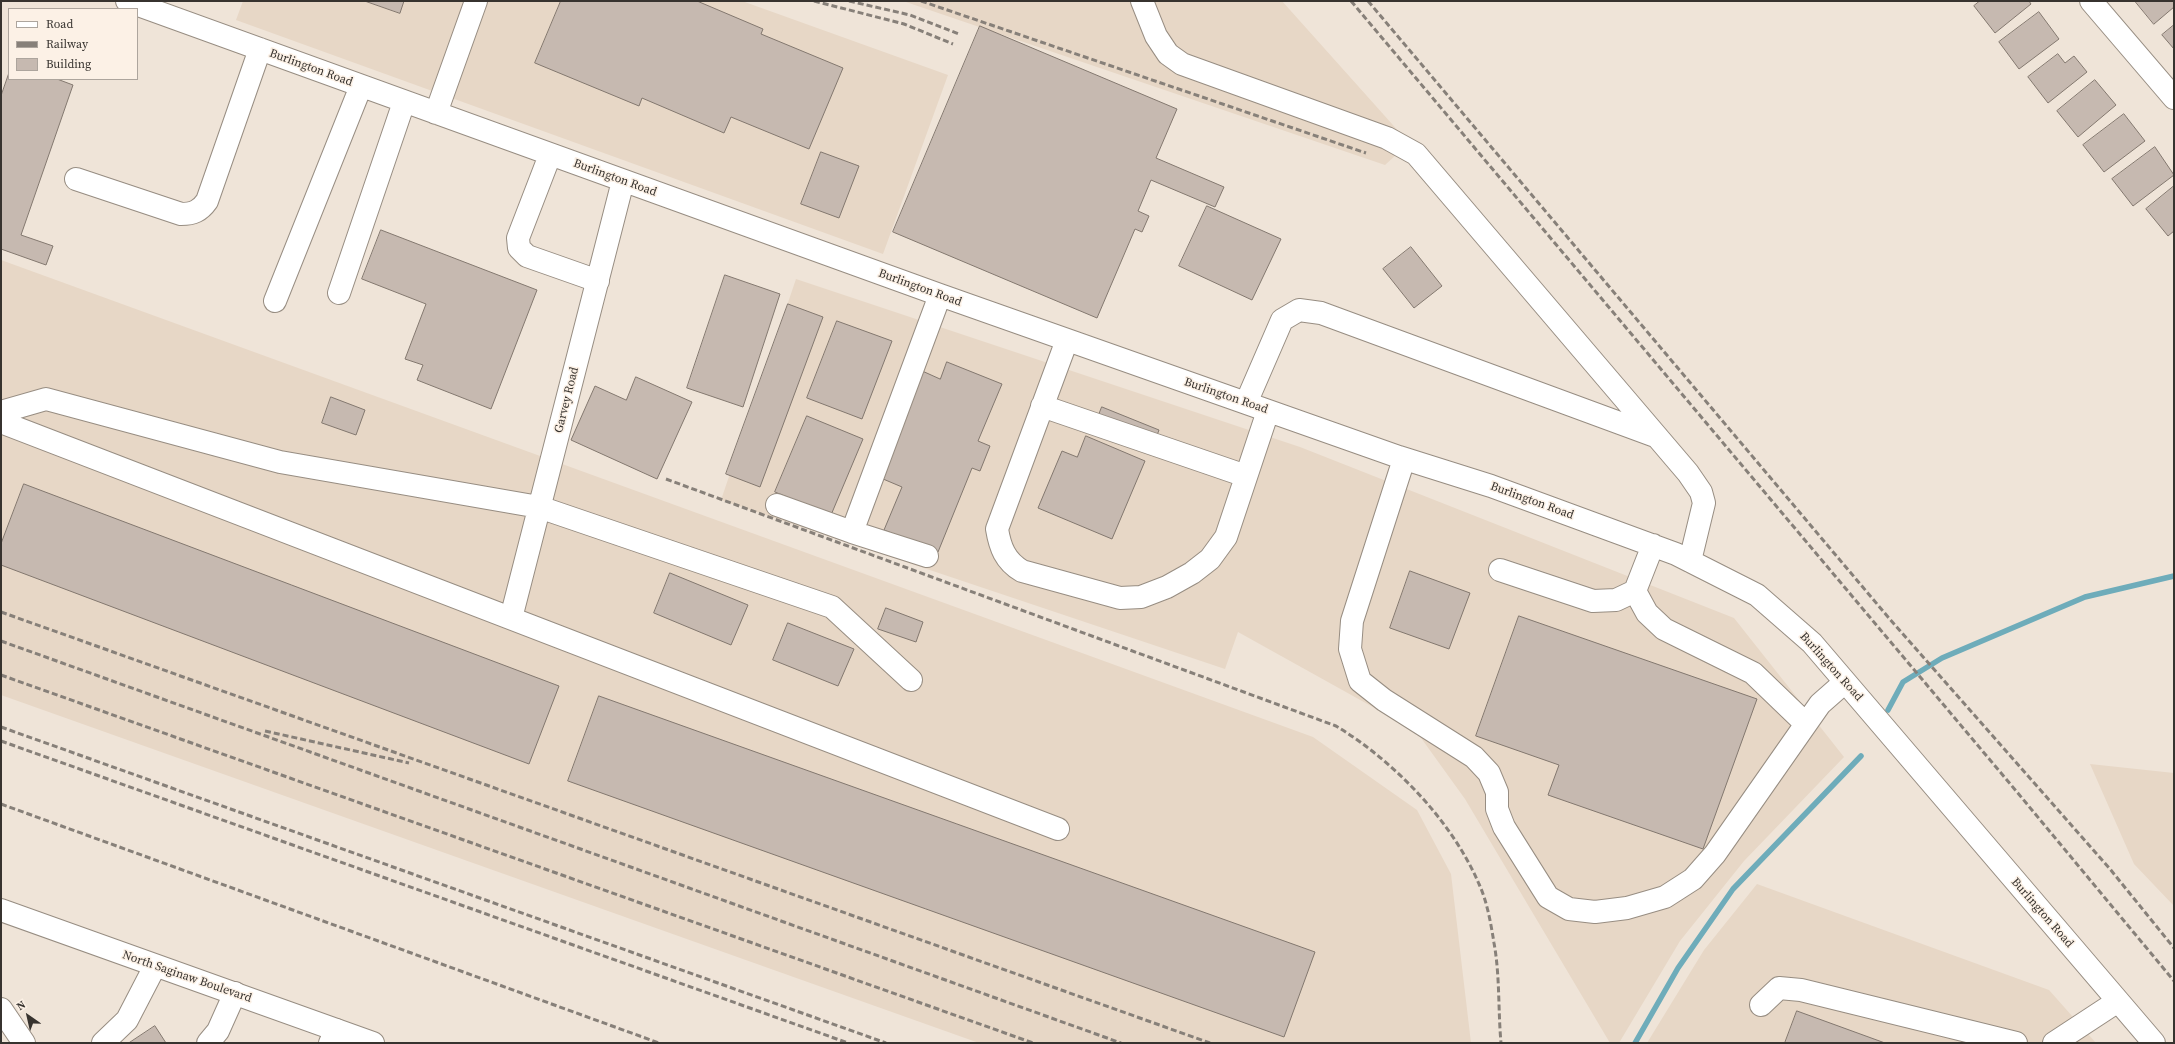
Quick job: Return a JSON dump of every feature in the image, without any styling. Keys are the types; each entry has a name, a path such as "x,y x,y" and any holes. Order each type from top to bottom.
{"street":[{"name":"Burlington Road","path":"127,1 623,182 1404,459 1491,486 1690,560 1757,595 1812,643 2154,1043"},
{"path":"436,114 476,1"},
{"path":"1142,1 1156,36 1168,54 1182,64 1387,138 1416,154 1688,473 1701,492 1704,503 1690,560"},
{"path":"2091,1 2174,98"},
{"path":"76,179 181,214 196,212 202,208 207,201 260,49"},
{"path":"275,301 361,86"},
{"path":"339,293 404,102"},
{"path":"550,155 518,238 519,248 527,256 598,281"},
{"name":"Garvey Road","path":"511,618 623,182"},
{"path":"852,532 940,295"},
{"path":"1246,403 1282,320 1299,310 1321,312 1657,437"},
{"path":"1067,340 997,529 1005,555 1012,565 1022,571 1120,598 1141,597 1192,573 1210,559 1226,537 1268,411"},
{"path":"1,412 46,399 280,462 539,507 832,607 911,680"},
{"path":"1042,406 1246,476"},
{"path":"1,422 1058,829"},
{"path":"1404,459 1352,621 1350,649 1360,681 1384,700 1474,758 1489,773 1497,792 1497,809 1504,827 1548,897 1569,909 1595,912 1627,908 1665,897 1693,878 1715,854 1820,704 1845,682"},
{"path":"777,505 852,532 927,556"},
{"path":"1500,570 1593,601 1616,600 1635,591 1653,545"},
{"path":"1635,591 1648,612 1664,629 1753,673 1806,724"},
{"name":"North Saginaw Boulevard","path":"1,910 155,966 235,993 333,1036 373,1043"},
{"path":"103,1043 127,1020 155,966"},
{"path":"1761,1005 1779,988 1801,990 2016,1043"},
{"path":"208,1043 218,1031 235,993"},
{"path":"2054,1043 2118,1001"},
{"path":"1,1008 24,1043"}],"shaded area":[{"path":"243,1 742,1 948,75 883,254 236,20"},
{"path":"903,1 1282,1 1409,143 1385,165"},
{"path":"1,260 1313,737 1417,810 1451,874 1471,1043 979,1043 1,695"},
{"path":"796,279 1300,447 1734,618 1844,757 1744,861 1680,941 1619,1043 1610,1043 1465,799 1416,731 1238,632 1225,669 721,500"},
{"path":"2090,764 2174,773 2174,906 2134,864"},
{"path":"1757,884 2049,990 2096,1043 1647,1043 1704,950"}],"building":[{"path":"365,1 404,1 400,13"},
{"path":"561,1 697,1 763,29 761,34 843,68 809,149 731,117 724,133 642,98 639,106 535,63"},
{"path":"1980,1 2029,1 2031,4 1995,33 1974,6"},
{"path":"2135,1 2174,1 2174,7 2154,24"},
{"path":"2039,12 2059,39 2019,69 1999,42"},
{"path":"2174,25 2174,49 2162,35"},
{"path":"980,26 1177,109 1156,158 1224,187 1215,207 1151,180 1138,211 1149,216 1142,232 1135,229 1097,318 893,232"},
{"path":"2058,54 2065,63 2074,56 2087,72 2048,103 2028,77"},
{"path":"8,76 8,80 60,80 73,85 21,235 53,246 46,265 1,249 1,96"},
{"path":"2095,80 2116,105 2078,137 2057,111"},
{"path":"2124,114 2145,141 2104,172 2083,145"},
{"path":"2155,147 2174,175 2133,206 2112,179"},
{"path":"821,152 859,166 839,218 801,204"},
{"path":"2174,186 2174,231 2168,236 2146,209"},
{"path":"1207,206 1281,239 1252,300 1179,266"},
{"path":"381,230 537,290 491,409 417,380 423,365 405,359 426,304 362,279"},
{"path":"1411,247 1442,286 1414,308 1383,269"},
{"path":"725,275 780,294 743,407 687,388"},
{"path":"788,304 823,317 760,487 726,474"},
{"path":"837,321 892,341 862,419 807,398"},
{"path":"947,362 1002,384 978,441 990,446 980,471 972,468 938,552 884,530 902,487 876,476 920,370 940,379"},
{"path":"636,377 692,402 657,479 571,440 595,386 626,400"},
{"path":"331,397 365,410 356,435 322,423"},
{"path":"1102,407 1159,430 1154,443 1097,420"},
{"path":"807,416 863,439 831,515 775,492"},
{"path":"1086,436 1145,461 1112,539 1038,508 1062,451 1077,457"},
{"path":"24,484 559,686 529,764 1,565 1,544"},
{"path":"1410,571 1470,593 1449,649 1390,628"},
{"path":"670,573 748,605 731,645 654,613"},
{"path":"886,608 923,622 916,642 878,629"},
{"path":"1519,616 1757,699 1703,849 1548,795 1559,765 1476,736"},
{"path":"788,623 854,649 838,686 773,660"},
{"path":"599,696 1315,952 1284,1037 568,781"},
{"path":"1797,1011 1885,1043 1785,1043"},
{"path":"155,1026 166,1043 129,1043"}],"waterway":[{"path":"1888,710 1903,682 1942,658 2085,597 2174,576"},
{"path":"1635,1043 1678,968 1733,889 1861,756"}],"railway":[{"path":"814,1 904,24 953,44"},
{"path":"849,1 910,15 959,34"},
{"path":"921,1 1366,153"},
{"path":"1351,1 2017,792 2174,981"},
{"path":"1368,1 1888,617 2110,869 2174,948"},
{"path":"666,479 1336,726 1358,740 1400,775 1419,794 1453,838 1479,884 1492,928 1496,955 1501,1043"},
{"path":"1,612 1210,1043"},
{"path":"1,641 1121,1043"},
{"path":"1,675 1033,1043"},
{"path":"1,727 886,1043"},
{"path":"265,731 409,763"},
{"path":"1,741 848,1043"},
{"path":"1,804 659,1043"}]}
